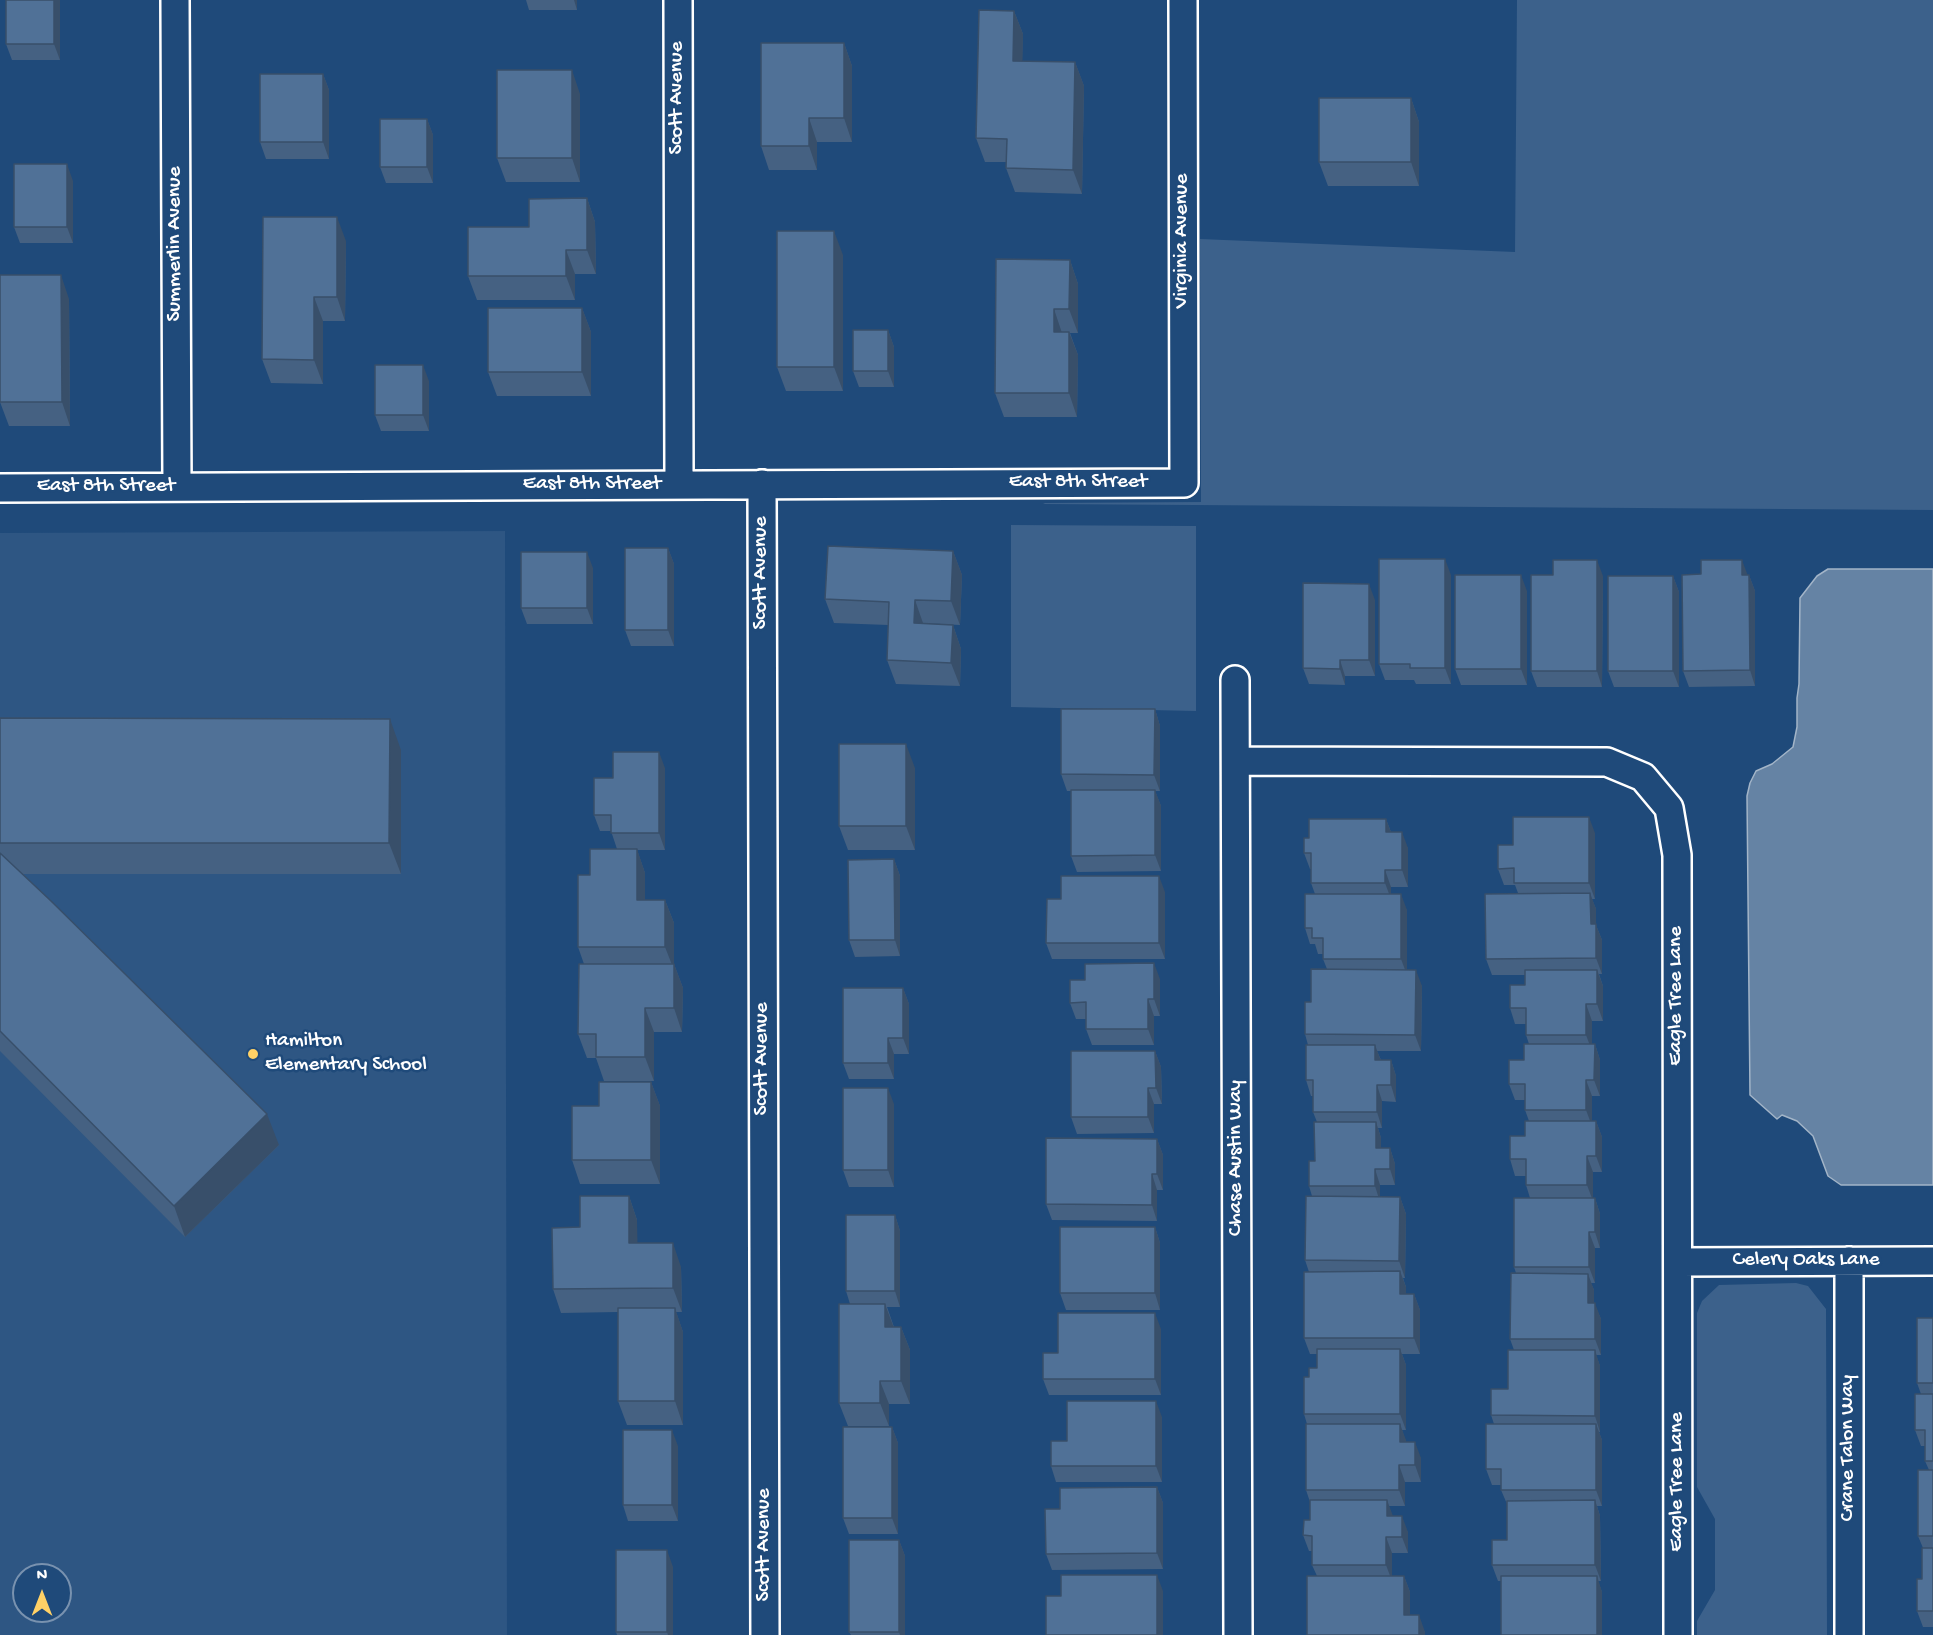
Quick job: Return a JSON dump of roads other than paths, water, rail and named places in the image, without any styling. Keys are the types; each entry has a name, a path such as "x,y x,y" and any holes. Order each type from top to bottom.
{"street":[{"name":"Summerlin Avenue","path":"175,0 177,487"},
{"name":"Scott Avenue","path":"678,0 679,484"},
{"name":"Virginia Avenue","path":"1183,0 1184,483"},
{"name":"East 8th Street","path":"0,488 1184,483"},
{"name":"Scott Avenue","path":"762,484 765,1635"},
{"name":"Chase Austin Way","path":"1235,680 1238,1635"},
{"name":"Eagle Tree Lane","path":"1236,761 1607,762 1643,777 1669,808 1677,855 1678,1635"},
{"name":"Crane Talon Way","path":"1849,1261 1849,1635"},
{"name":"Celery Oaks Lane","path":"1678,1262 1933,1261"}],"place":[{"name":"Hamilton Elementary School","path":"253,1054"}]}
